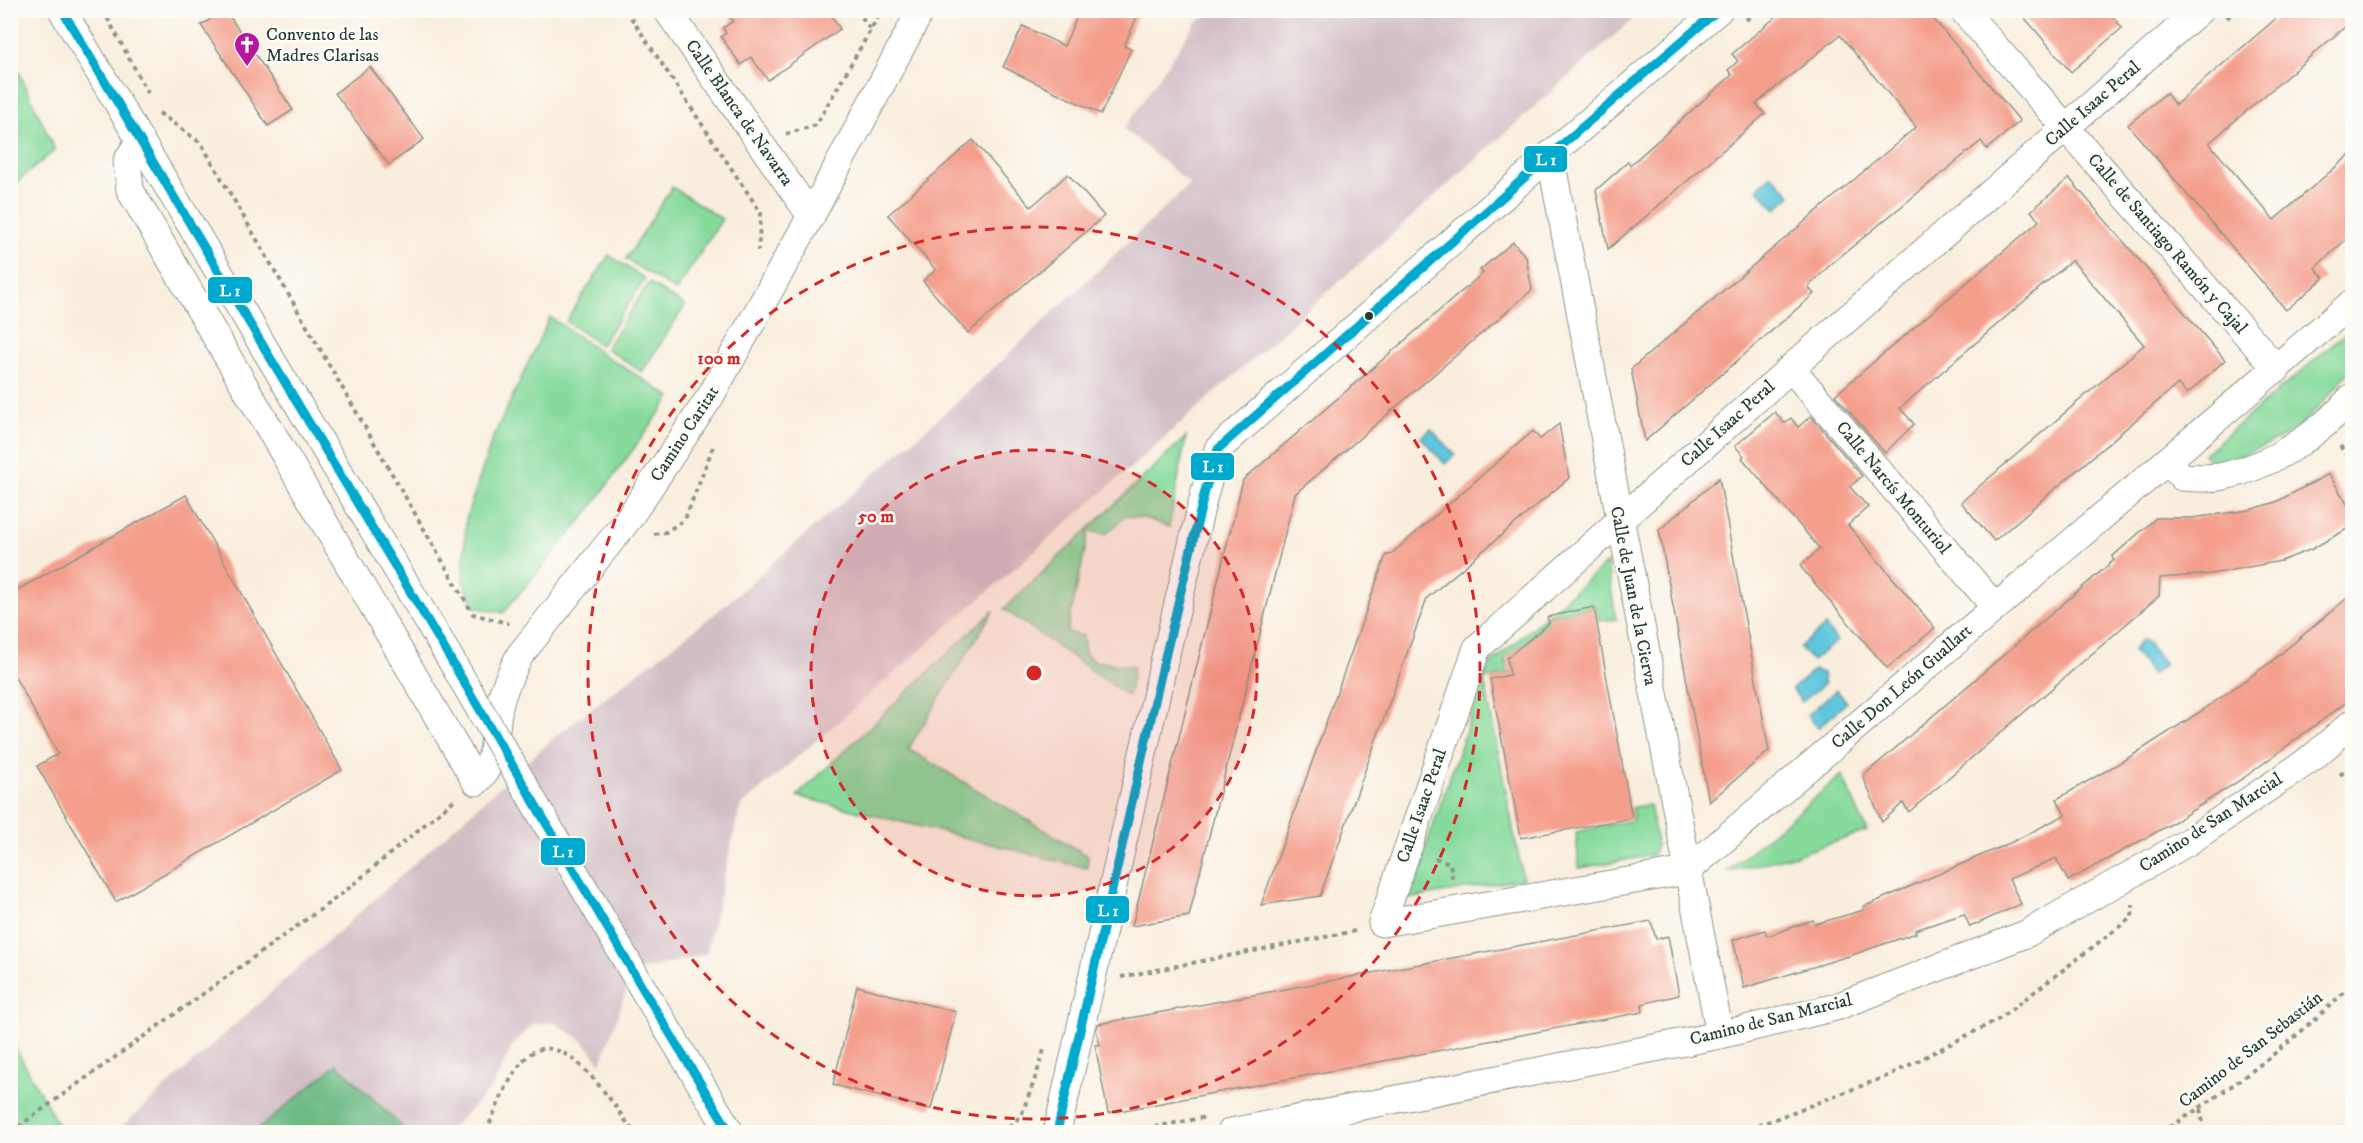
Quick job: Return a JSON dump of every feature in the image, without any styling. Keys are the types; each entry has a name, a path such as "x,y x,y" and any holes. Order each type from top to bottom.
{"street":[{"path":"62,10 441,643 730,1132"},
{"name":"Calle Blanca de Navarra","path":"667,10 811,216"},
{"name":"Camino Caritat","path":"476,782 485,773 491,761 500,703 508,678 520,655 623,527 721,379 921,10"},
{"path":"1058,1132 1160,682 1205,491 1218,449 1550,155 1719,10"},
{"name":"Calle de Santiago Ramón y Cajal","path":"1963,10 2277,369"},
{"name":"Calle Isaac Peral","path":"1687,871 1382,923 1477,648 1791,368 2200,10"},
{"path":"140,140 127,161 130,190 476,782"},
{"name":"Calle de Juan de la Cierva","path":"1550,155 1720,1035"},
{"name":"Calle Don León Guallart","path":"1687,871 2352,303"},
{"name":"Calle Narcís Monturiol","path":"1791,368 1995,608"},
{"path":"2168,461 2182,477 2222,477 2248,470 2317,432 2352,397"},
{"name":"Camino de San Marcial","path":"1231,1132 1720,1035 1836,1006 2026,934 2188,842 2312,758 2352,723"}],"path":[{"path":"626,10 760,213 757,258"},
{"path":"856,10 872,32"},
{"path":"780,125 786,134 816,125 872,32 882,10"},
{"path":"159,113 201,143 473,614 507,623 514,614"},
{"path":"11,1132 343,893 388,852 476,782"},
{"path":"1430,856 1450,863 1454,884"},
{"path":"1741,1132 1890,1075 1999,1019 2132,917 2135,872"},
{"path":"1112,978 1356,931"},
{"name":"Camino de San Sebastián","path":"2162,1132 2200,1109 2315,1021 2352,984"},
{"path":"1002,1132 1021,1116 1038,1073 1046,1039"},
{"path":"486,1132 511,1079 524,1060 539,1050 557,1049 589,1072 634,1132"},
{"path":"2200,1109 2205,1132"}],"shaded area":[{"path":"1219,10 1642,11 1136,463 740,807 706,954 633,972 601,1063 583,1041 553,1022 533,1024 513,1045 492,1087 448,1132 407,1132 336,1064 255,1132 116,1132 556,736 717,612 964,396 1190,184 1124,129 1196,22"}],"green space":[{"path":"11,55 55,150 10,187"},
{"path":"672,187 722,219 676,291 626,259"},
{"path":"609,255 645,279 601,345 566,321"},
{"path":"649,283 685,306 642,372 606,348"},
{"path":"550,317 604,355 671,397 585,516 503,613 475,607 463,581 466,519 492,440"},
{"path":"2352,328 2352,368 2308,417 2273,442 2210,464 2204,454"},
{"path":"1186,437 1169,527 1148,519 1126,516 1106,534 1089,531 1067,632 1083,636 1085,654 1094,661 1134,667 1128,696 1004,609"},
{"path":"1607,563 1616,619 1599,621 1596,606 1546,616 1548,623 1505,658 1508,674 1484,679 1523,879 1408,899 1488,666"},
{"path":"994,610 908,749 1088,856 1087,868 797,796"},
{"path":"1842,775 1867,831 1796,855 1726,872"},
{"path":"1650,805 1657,845 1653,855 1579,868 1576,832 1633,820 1632,807"},
{"path":"11,1040 62,1132 11,1132"},
{"path":"337,1064 407,1132 255,1132"}],"water":[{"path":"1772,175 1791,195 1776,209 1757,189"},
{"path":"1431,429 1455,455 1445,464 1421,437"},
{"path":"1825,626 1837,641 1812,661 1800,647"},
{"path":"2141,640 2147,642 2165,664 2152,675 2133,651"},
{"path":"1814,670 1823,673 1822,681 1825,683 1802,702 1792,689"},
{"path":"1836,690 1847,702 1818,728 1807,715"}],"building":[{"path":"726,10 828,10 840,29 768,80 751,57 741,65 721,37 726,33 723,28 733,21"},
{"path":"1080,10 1140,10 1124,46 1131,49 1101,114 1003,67 1023,26 1064,46"},
{"path":"1784,10 1926,10 2020,121 1987,149 1981,141 1830,265 1808,287 1814,294 1645,441 1631,369 1916,127 1840,35 1756,104 1765,114 1608,249 1596,190 1628,162 1630,165 1732,75 1728,70 1738,61 1732,54"},
{"path":"2018,10 2108,10 2122,28 2071,72"},
{"path":"2286,10 2352,10 2352,21 2209,143 2274,220 2352,153 2352,234 2315,268 2324,278 2286,310 2128,125 2166,93 2175,105"},
{"name":"Convento de las Madres Clarisas","path":"219,14 228,14 293,110 268,126 201,25"},
{"path":"370,67 424,139 389,165 335,93"},
{"path":"973,140 1031,207 1068,174 1104,216 968,333 923,281 936,270 888,215"},
{"path":"2069,178 2225,360 2187,394 2178,384 1994,541 1961,502 2144,345 2072,260 1900,408 1914,424 1885,453 1835,395 2039,221 2031,211"},
{"path":"1513,242 1526,257 1532,290 1295,494 1189,916 1132,926 1243,480 1483,273 1480,270"},
{"path":"1775,412 1784,423 1791,418 1798,427 1811,416 1862,476 1850,487 1868,507 1848,525 1935,628 1887,668 1800,566 1820,549 1742,458 1744,456 1735,446"},
{"path":"1559,424 1569,478 1427,598 1320,896 1261,905 1386,555 1390,555 1533,431 1540,439"},
{"path":"2329,474 2352,512 2352,526 2312,549 2281,561 2211,574 2160,578 2159,596 1909,812 1903,803 1882,822 1863,776 2114,560 2112,557 2156,518 2192,518 2249,510 2276,502"},
{"path":"1719,478 1769,751 1709,802 1659,530"},
{"path":"186,495 342,770 116,902 37,766 58,754 10,668 10,594"},
{"path":"2352,594 2352,698 2245,777 2171,824 2068,881 2056,858 2009,879 2021,904 1970,927 1964,914 1915,930 1916,933 1852,955 1744,988 1733,940 1765,930 1767,936 1813,920 1815,924 1864,910 1863,907 2012,842 2065,815 2057,799 2133,755 2203,710 2271,662"},
{"path":"1594,607 1632,818 1521,838 1490,679 1510,675 1507,658 1549,623 1547,617"},
{"path":"1651,921 1656,939 1668,936 1679,995 1642,1004 1643,1012 1108,1113 1095,1045 1100,1045 1096,1030 1098,1024"},
{"path":"857,986 956,1012 931,1109 833,1085"}],"transit line":[{"path":"62,10 441,643 643,989 730,1132"},
{"path":"1057,1132 1162,670 1205,491 1218,449 1550,155 1718,10"}],"place":[{"name":"Convento de las Madres Clarisas","path":"247,68"}]}
